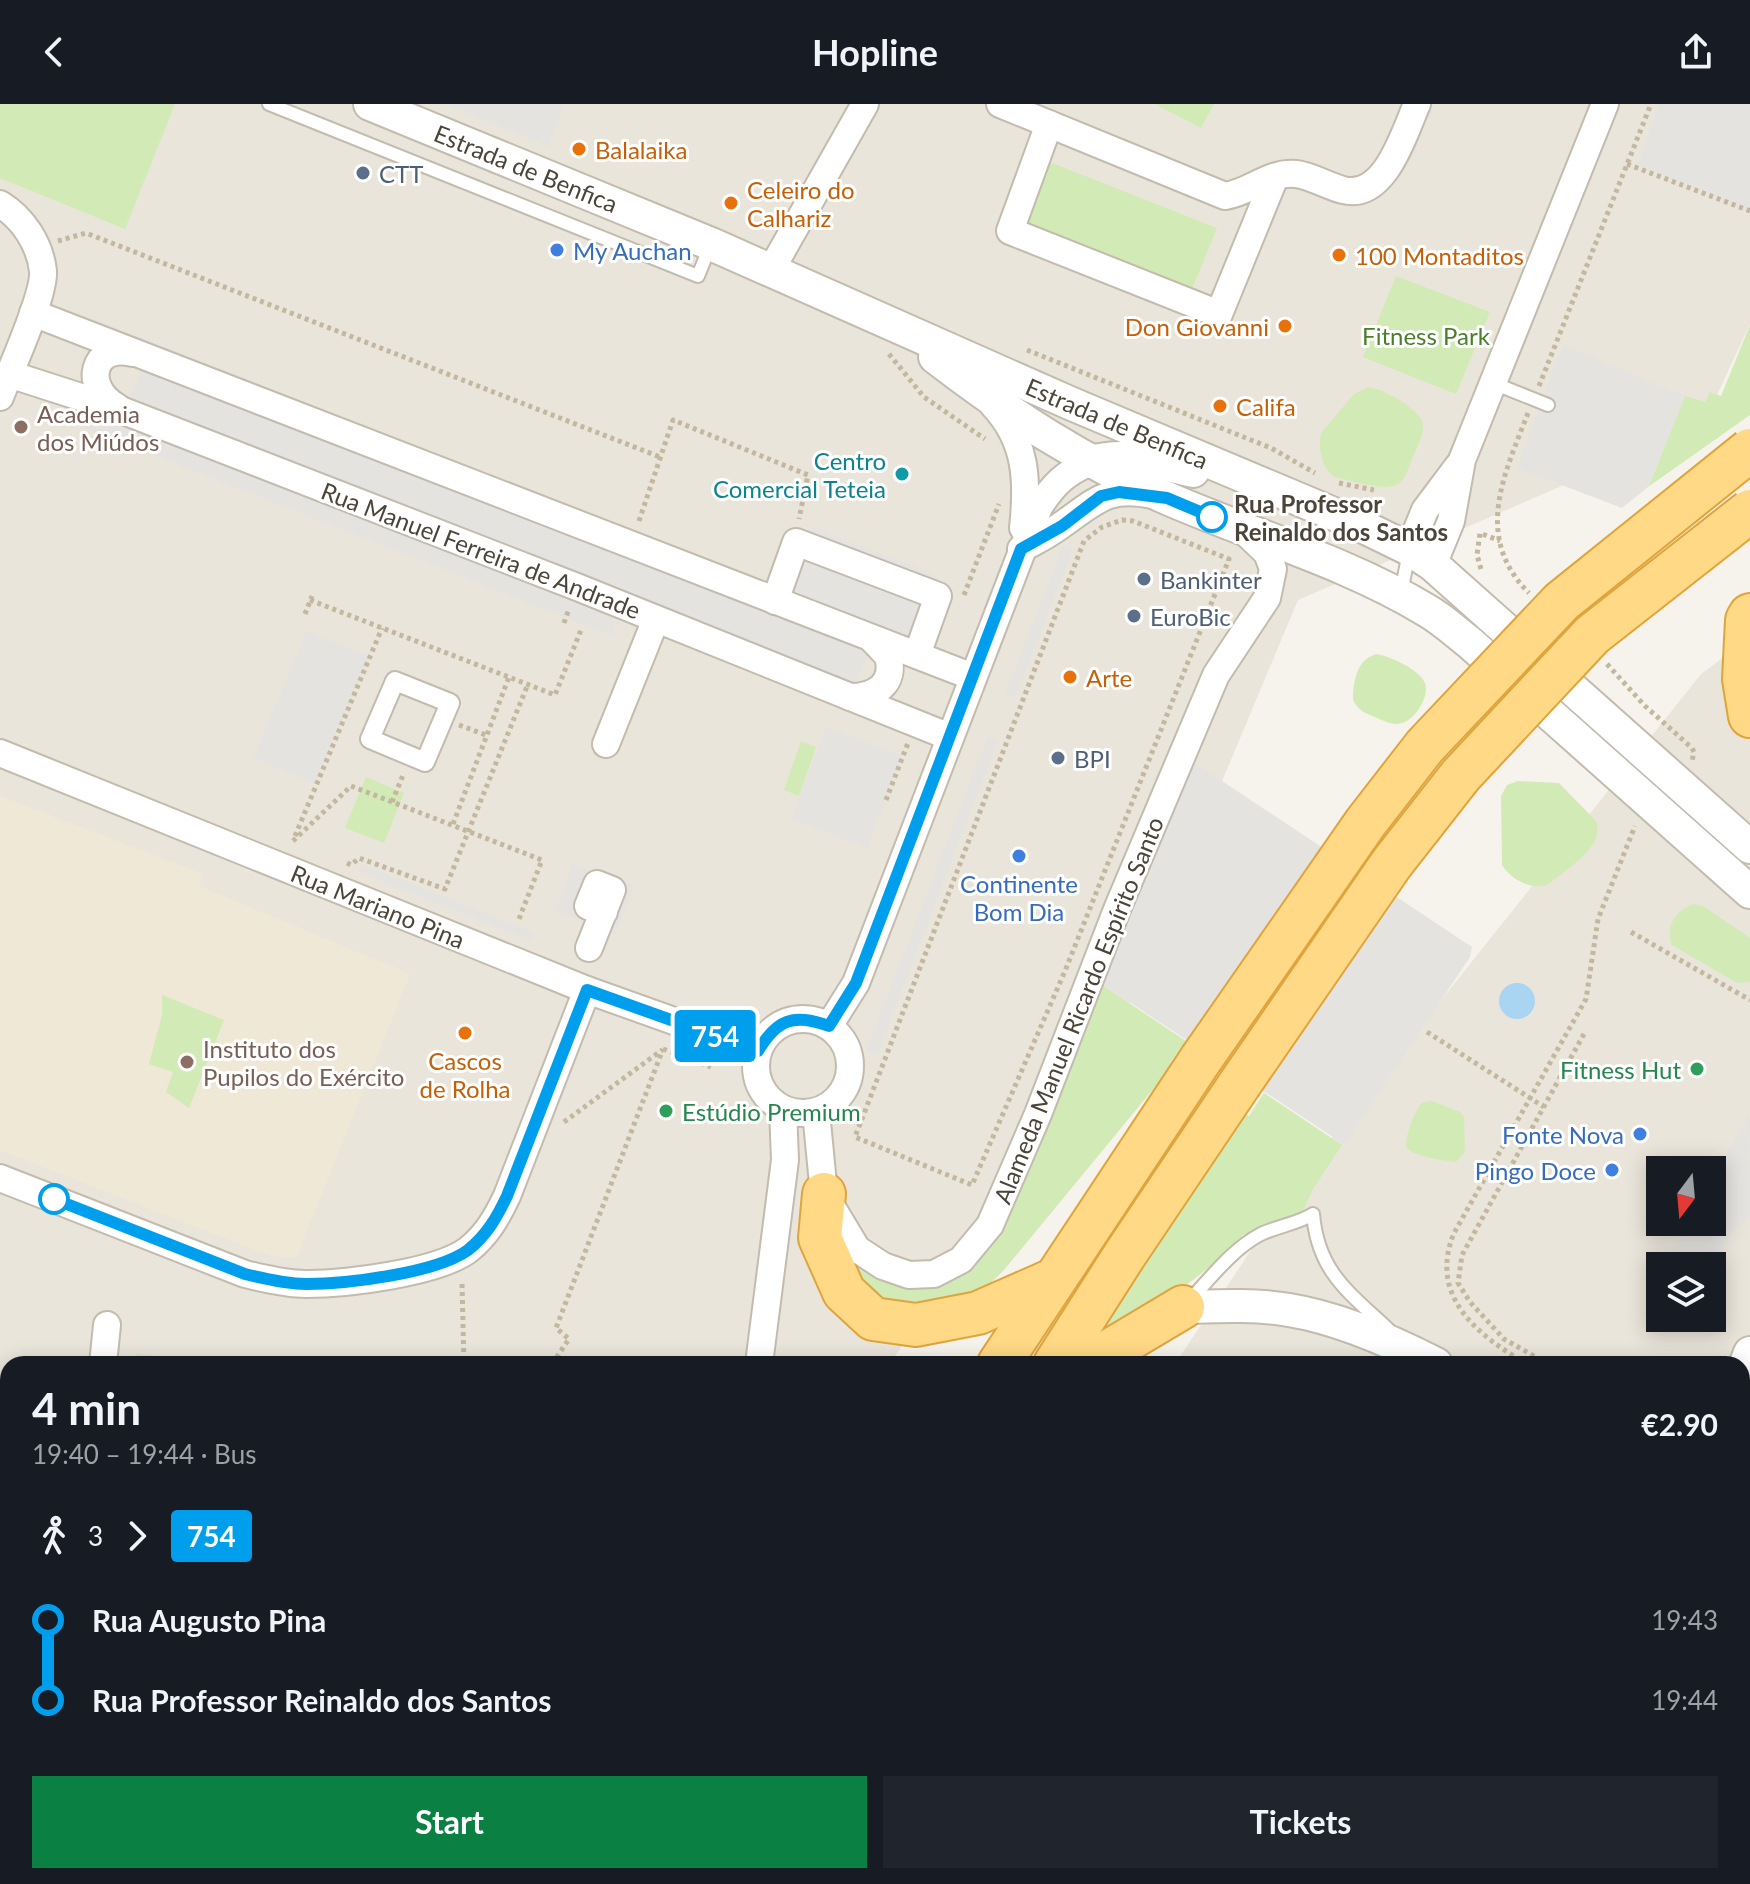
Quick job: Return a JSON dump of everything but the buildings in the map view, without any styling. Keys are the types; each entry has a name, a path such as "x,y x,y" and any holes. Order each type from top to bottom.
{"highway":[{"path":"1003,1356 1201,1059 1366,822 1425,746 1561,602 1750,450"},
{"path":"1060,1356 1239,1085 1392,863 1461,775 1592,635 1750,511"},
{"path":"1750,615 1747,620 1744,679 1750,716"},
{"path":"824,1194 820,1238 844,1292 873,1319 916,1325 978,1313 1053,1280"},
{"path":"1101,1356 1183,1307"}],"street":[{"name":"Estrada de Benfica","path":"370,104 771,270 894,340 1091,462 1167,498 1366,578 1430,612 1470,643 1750,892"},
{"path":"771,270 865,104"},
{"path":"1000,104 1225,196 1275,177 1296,174 1355,191 1369,187 1391,163 1417,104"},
{"path":"1421,557 1425,510 1462,460 1605,104"},
{"path":"1049,124 1010,231 1219,314 1275,177"},
{"path":"0,204 15,214 32,237 43,271 33,313 3,380"},
{"path":"33,313 973,677"},
{"name":"Estrada de Benfica","path":"894,340 1360,525 1421,557 1493,617 1750,847"},
{"path":"121,410 98,392 95,382 97,369 105,355 114,351 143,356"},
{"name":"Rua Manuel Ferreira de Andrade","path":"3,380 121,410 950,737"},
{"path":"985,396 1005,418 1020,445 1026,503 1021,549"},
{"path":"829,1026 856,983 1021,549 1039,507 1055,483 1091,462 1126,456 1191,471 1240,476"},
{"path":"1021,549 1062,526 1101,496 1119,492 1167,498"},
{"name":"Alameda Manuel Ricardo Espírito Santo","path":"816,1112 824,1194 857,1249 883,1266 909,1275 934,1274 961,1260 990,1225 1216,675 1267,598 1273,569 1267,553 1241,528"},
{"path":"775,601 796,542 938,596 917,655"},
{"path":"606,744 656,619"},
{"path":"850,697 876,693 889,675 888,656 872,639"},
{"path":"395,681 450,703 425,762 410,755 370,739 395,681"},
{"name":"Rua Mariano Pina","path":"0,753 587,990 758,1051"},
{"path":"589,948 604,912"},
{"path":"0,1178 230,1269 274,1281 333,1283 447,1262 466,1252 494,1223 587,990"},
{"path":"809,1019 829,1026 844,1042 851,1062 847,1084 835,1101 816,1112 799,1113 783,1109 769,1099 759,1085 755,1068 758,1051 769,1032 787,1021 809,1019"},
{"path":"760,1356 785,1160 783,1109"},
{"path":"1183,1307 1237,1306 1290,1310 1338,1324 1420,1356"},
{"path":"104,1356 107,1325"}],"lane":[{"path":"269,104 698,276 711,244"},
{"path":"1493,383 1548,405"},
{"path":"1400,595 1421,557"},
{"path":"1400,595 1421,557"},
{"path":"1183,1307 1243,1245 1313,1214 1315,1239 1324,1262 1345,1290 1422,1356"}],"path":[{"path":"1539,603 1519,584 1503,554 1496,517 1504,475 1651,104"},
{"path":"1627,164 1750,211"},
{"path":"57,241 86,233 660,457"},
{"path":"894,340 924,397 992,444"},
{"path":"1014,345 1271,448 1319,475"},
{"path":"613,538 637,528 673,420 808,475 794,532"},
{"path":"1331,481 1374,490"},
{"path":"995,512 1001,494"},
{"path":"1133,521 1229,559 1065,971 972,1185 855,1137 1084,541 1111,522 1133,521"},
{"path":"305,614 311,598 555,695 581,630"},
{"path":"382,628 293,841 351,786 542,860 519,919"},
{"path":"1597,658 1609,666 1645,706 1692,748 1694,758 1688,766"},
{"path":"453,824 509,677"},
{"path":"351,865 359,858 445,889 528,684"},
{"path":"392,802 410,755"},
{"path":"1514,1356 1497,1346 1461,1309 1447,1284 1446,1252 1586,999 1598,919 1631,831 1641,819"},
{"path":"1631,932 1750,1000"},
{"path":"1427,1032 1544,1107"},
{"path":"1534,1356 1504,1339 1470,1302 1458,1283 1462,1255 1584,1034"},
{"path":"663,1049 711,1067"},
{"path":"560,1125 663,1049"},
{"path":"557,1356 569,1339 556,1328 663,1049"},
{"path":"462,1284 464,1356"}],"shaded area":[{"path":"0,104 1750,104 1750,324 1703,425 1298,600 1093,1089 895,1356 0,1356"},
{"path":"444,104 564,104 548,146"},
{"path":"1659,104 1750,104 1750,210 1638,165"},
{"path":"94,319 752,577 748,586 90,329"},
{"path":"1563,345 1685,396 1648,487 1622,508 1517,468"},
{"path":"144,362 869,649 854,688 127,406"},
{"path":"59,397 613,618 615,637 68,421"},
{"path":"810,526 940,576 913,645 783,594"},
{"path":"1063,546 1073,549 1015,698 1005,694"},
{"path":"307,631 370,657 315,784 253,758"},
{"path":"1750,638 1750,1356 1180,1356 1298,1180 1701,674"},
{"path":"826,726 903,756 867,848 792,819"},
{"path":"988,736 998,740 877,1055 866,1051"},
{"path":"1195,763 1472,947 1470,957 1345,1145 1096,980 1190,765"},
{"name":"Instituto dos Pupilos do Exército","path":"0,796 203,874 199,886 410,974 296,1258 271,1256 0,1150"},
{"path":"361,864 535,933 531,941 358,872"},
{"path":"573,864 634,886 616,934 555,911"},
{"path":"1749,1115 1750,1217 1730,1234 1722,1252 1672,1252 1681,1236 1726,1236 1726,1156"}],"green space":[{"path":"0,104 175,104 125,229 0,178"},
{"path":"1155,104 1214,104 1201,128"},
{"path":"1047,161 1217,228 1192,289 1023,222"},
{"name":"Fitness Park","path":"1396,276 1490,312 1456,394 1363,357"},
{"path":"1750,325 1750,415 1648,487 1685,396 1705,402 1710,392 1721,396"},
{"path":"1368,387 1400,400 1415,412 1423,424 1406,474 1399,483 1390,487 1335,477 1326,468 1322,457 1321,433 1354,394"},
{"path":"1377,654 1411,668 1425,683 1420,707 1407,721 1389,723 1366,713 1353,700 1355,679 1361,666 1370,656"},
{"path":"801,741 816,747 799,796 784,790"},
{"path":"366,777 404,793 384,843 345,828"},
{"path":"1518,781 1559,783 1596,821 1598,831 1595,840 1583,857 1543,886 1523,883 1502,865 1501,796 1507,785"},
{"path":"1694,904 1703,906 1750,938 1750,982 1737,983 1672,945 1670,932 1673,920 1682,910"},
{"path":"1102,985 1186,1041 1170,1063 1173,1065 986,1288 946,1310 884,1302 866,1288 850,1259 866,1272 884,1280 923,1286 1000,1215"},
{"path":"162,995 224,1020 189,1108 166,1092 173,1072 149,1064 162,1015"},
{"path":"1264,1093 1342,1145 1313,1189 1303,1211 1243,1235 1216,1262 1167,1300 1106,1331 1105,1325 1245,1114 1249,1116"},
{"path":"1432,1101 1460,1112 1464,1117 1465,1152 1456,1162 1422,1156 1407,1148 1408,1133 1420,1105"}],"water":[{"path":"1517,983 1530,988 1535,1001 1530,1014 1517,1019 1504,1014 1499,1001 1504,988"}],"bus line":[{"name":"754","path":"54,1199 245,1274 274,1281 333,1283 426,1268 466,1252 494,1223 507,1196 587,990 758,1051 769,1032 787,1021 809,1019 829,1026 856,983 1021,549 1062,526 1101,496 1119,492 1167,498 1212,517"}],"place":[{"name":"Balalaika","path":"579,149"},
{"name":"CTT","path":"363,173"},
{"name":"Celeiro do Calhariz","path":"731,203"},
{"name":"My Auchan","path":"557,250"},
{"name":"100 Montaditos","path":"1339,255"},
{"name":"Don Giovanni","path":"1285,326"},
{"name":"Califa","path":"1220,406"},
{"name":"Academia dos Miúdos","path":"21,427"},
{"name":"Centro Comercial Teteia","path":"902,474"},
{"name":"Rua Professor Reinaldo dos Santos","path":"1212,517"},
{"name":"Bankinter","path":"1144,579"},
{"name":"EuroBic","path":"1134,616"},
{"name":"Arte","path":"1070,677"},
{"name":"BPI","path":"1058,758"},
{"name":"Continente Bom Dia","path":"1019,856"},
{"name":"Cascos de Rolha","path":"465,1033"},
{"name":"Instituto dos Pupilos do Exército","path":"187,1062"},
{"name":"Fitness Hut","path":"1697,1069"},
{"name":"Estúdio Premium","path":"666,1111"},
{"name":"Fonte Nova","path":"1640,1134"},
{"name":"Pingo Doce","path":"1612,1170"}]}
